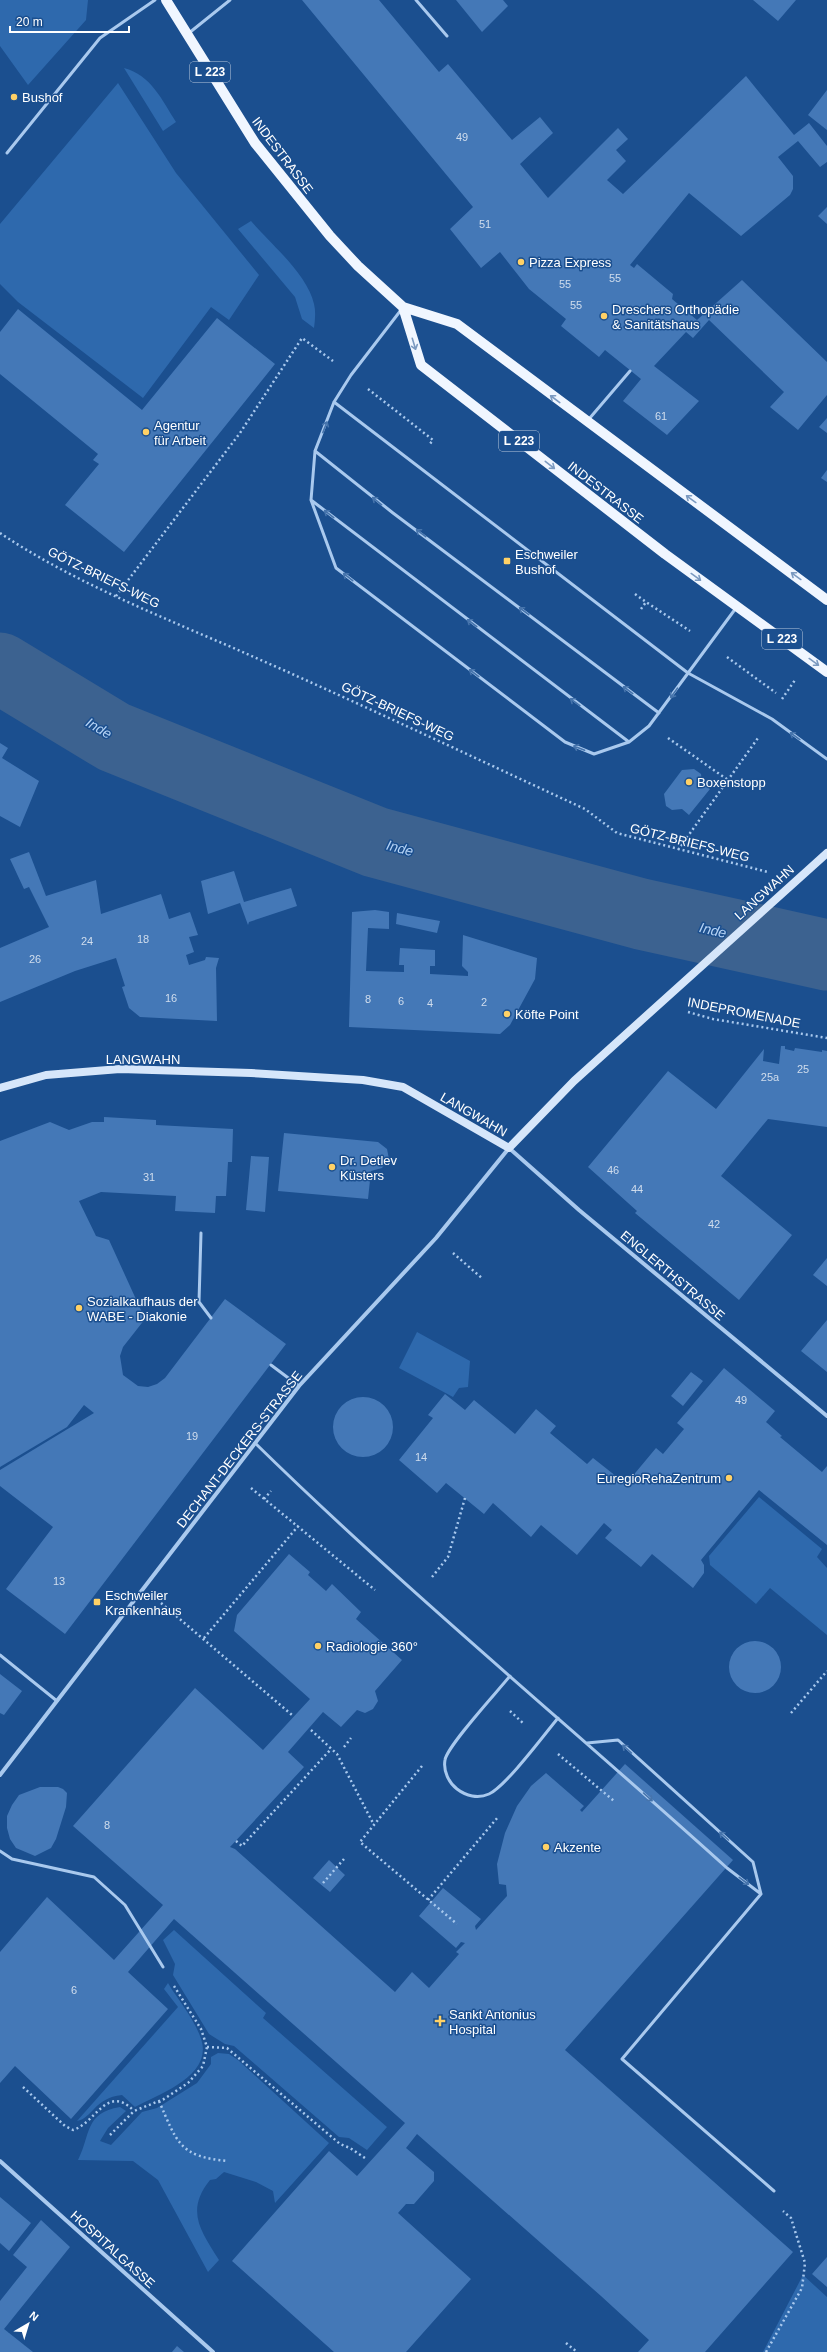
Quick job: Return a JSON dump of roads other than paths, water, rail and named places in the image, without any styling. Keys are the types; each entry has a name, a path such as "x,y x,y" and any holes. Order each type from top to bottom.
{"main road":[{"name":"INDESTRASSE","path":"166,0 255,144 330,236 358,266 403,306 457,324 586,422 827,600"},
{"name":"INDESTRASSE","path":"403,306 421,365 665,554 827,672"},
{"name":"LANGWAHN","path":"0,1088 46,1075 120,1069 363,1080 403,1087 509,1148 574,1081 784,890 827,853"}],"street":[{"name":"DECHANT-DECKERS-STRASSE","path":"0,1775 299,1386 436,1238 509,1148"},
{"name":"ENGLERTHSTRASSE","path":"509,1148 579,1210 827,1416"},
{"name":"HOSPITALGASSE","path":"0,2161 213,2352"}],"lane":[{"path":"7,153 100,38 155,0"},
{"path":"187,35 230,0"},
{"path":"416,0 447,36"},
{"path":"403,306 351,375 334,402 315,451 310,500 336,568 565,742 594,754 629,742 649,726 737,606"},
{"path":"586,422 630,370"},
{"path":"334,402 688,673 772,719 827,759"},
{"path":"315,451 393,513 659,714"},
{"path":"310,500 629,742"},
{"path":"201,1234 199,1302 211,1318"},
{"path":"270,1365 299,1386"},
{"path":"255,1443 333,1519 727,1868 761,1894"},
{"path":"0,1655 57,1701"},
{"path":"510,1676 452,1745 445,1760 446,1776 457,1789 471,1797 488,1795 501,1786 558,1718"},
{"path":"587,1743 618,1740 753,1862 761,1894"},
{"path":"0,1850 12,1859 94,1877 125,1905 163,1967"},
{"path":"761,1894 622,2059 774,2191"}],"waterway":[{"name":"Inde","path":"0,668 114,737 375,842 641,914 827,955"}],"place":[{"name":"Bushof","path":"14,97"},
{"name":"Pizza Express","path":"521,262"},
{"name":"Dreschers Orthopädie & Sanitätshaus","path":"604,316"},
{"name":"Agentur für Arbeit","path":"146,432"},
{"name":"Eschweiler Bushof","path":"507,561"},
{"name":"Boxenstopp","path":"689,782"},
{"name":"Köfte Point","path":"507,1014"},
{"name":"Dr. Detlev Küsters","path":"332,1167"},
{"name":"Sozialkaufhaus der WABE - Diakonie","path":"79,1308"},
{"name":"EuregioRehaZentrum","path":"729,1478"},
{"name":"Eschweiler Krankenhaus","path":"97,1602"},
{"name":"Radiologie 360°","path":"318,1646"},
{"name":"Akzente","path":"546,1847"},
{"name":"Sankt Antonius Hospital","path":"440,2021"}]}
